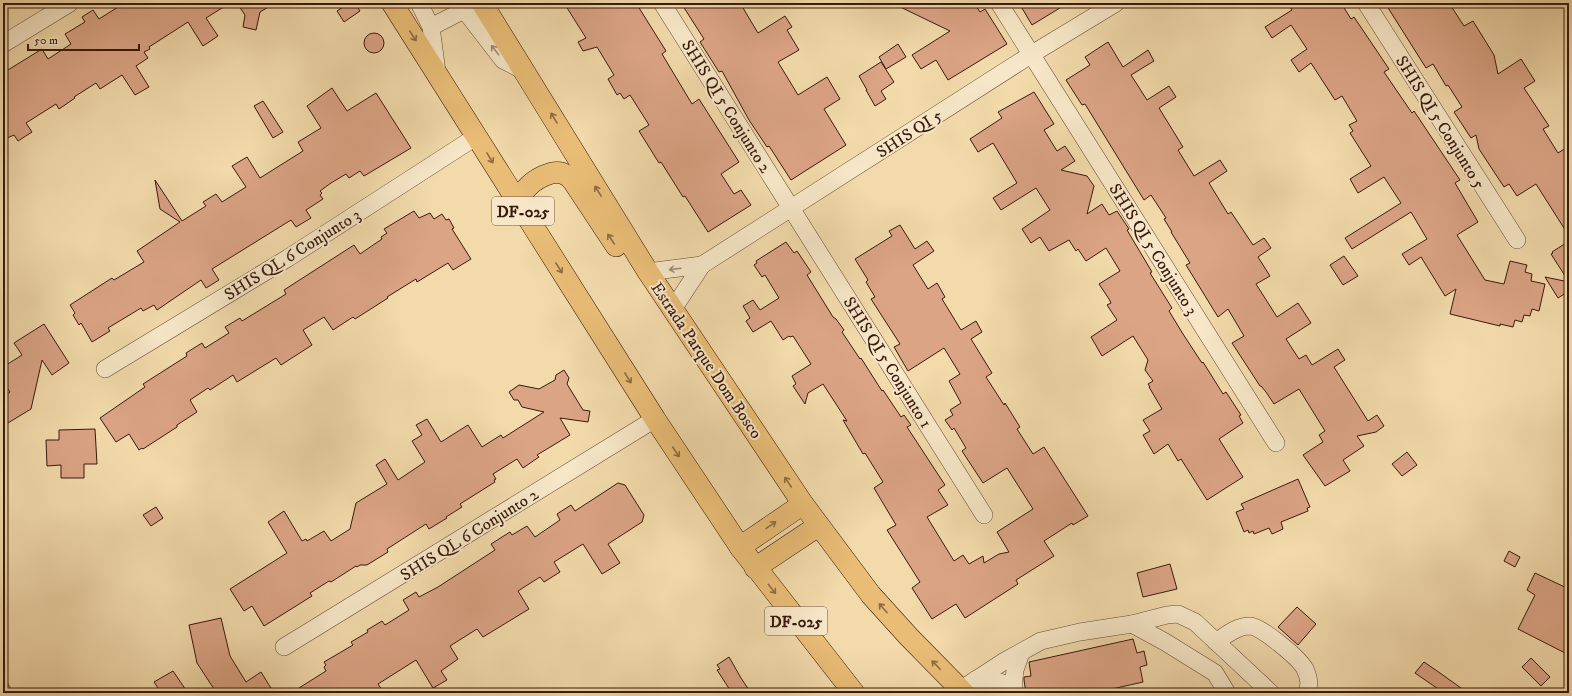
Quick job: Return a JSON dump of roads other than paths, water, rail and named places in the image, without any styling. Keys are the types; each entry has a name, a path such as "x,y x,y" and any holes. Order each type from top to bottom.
{"main road":[{"name":"DF-025","path":"392,3 655,419 740,547 851,692"},
{"name":"Estrada Parque Dom Bosco","path":"468,5 526,72 648,272 818,526 871,595 909,637 966,688"},
{"path":"518,204 521,195 526,188 550,172 566,174 573,181 626,263 634,269 648,272"},
{"path":"740,547 803,504"},
{"path":"755,568 818,526"}],"street":[{"path":"3,44 70,3"},
{"path":"419,3 431,27 436,72"},
{"name":"SHIS QI 5 Conjunto 2","path":"662,3 791,209"},
{"name":"SHIS QI 5 Conjunto 3","path":"999,3 1276,443"},
{"name":"SHIS QI 5","path":"673,309 702,265 1032,54 1116,3"},
{"name":"SHIS QI 5 Conjunto 5","path":"1366,3 1517,240"},
{"path":"431,27 468,5"},
{"name":"SHIS QL 6 Conjunto 3","path":"105,369 288,258 477,136"},
{"name":"SHIS QI 5 Conjunto 1","path":"791,209 984,515"},
{"name":"SHIS QI 5","path":"648,272 702,265"},
{"name":"SHIS QL 6 Conjunto 2","path":"284,647 655,419"},
{"path":"966,688 1003,662 1041,641 1080,632 1132,624 1167,615 1178,614 1195,622 1271,693"},
{"path":"1132,624 1165,642 1215,673 1227,693"},
{"path":"1216,642 1239,628 1250,626 1263,630 1283,646 1304,668 1310,686 1307,693"},
{"path":"966,688 992,680 1004,684 1014,690 1015,670 1021,653"}]}
